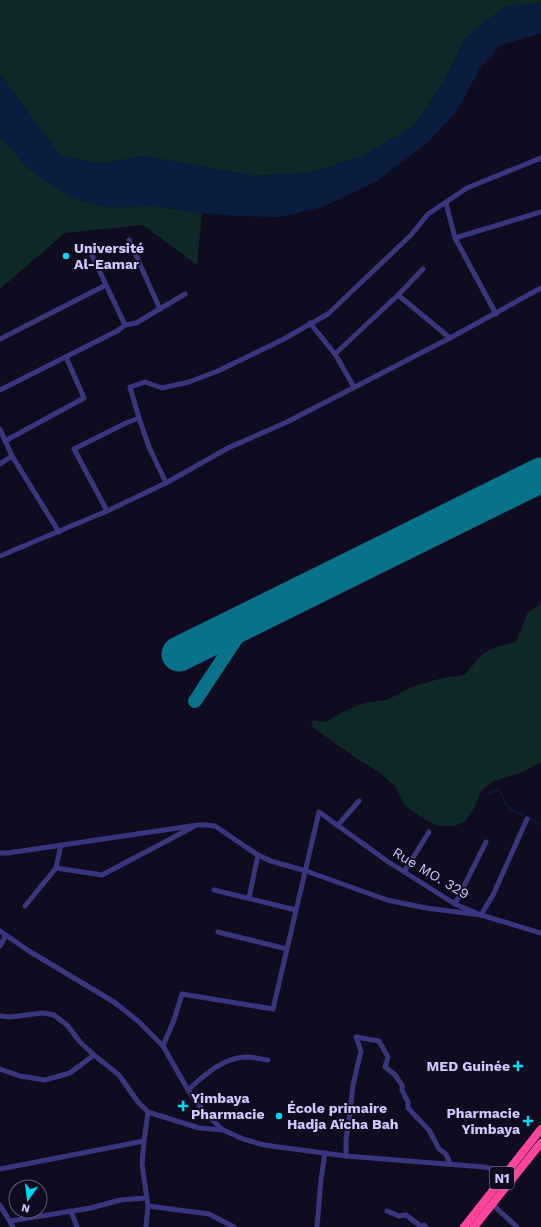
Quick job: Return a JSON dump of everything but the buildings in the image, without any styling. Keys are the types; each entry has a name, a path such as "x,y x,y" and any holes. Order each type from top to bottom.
{"highway":[{"name":"N1","path":"464,1227 541,1129"},
{"name":"N1","path":"474,1227 541,1144"}],"street":[{"path":"166,483 148,447 130,387 144,382 162,388 189,382 225,368 282,340 328,314 412,235 428,214 467,188 541,158"},
{"path":"446,203 455,238 496,314"},
{"path":"455,238 541,212"},
{"path":"129,240 160,309"},
{"path":"90,249 125,325"},
{"path":"335,354 398,295 423,269"},
{"path":"0,339 106,285"},
{"path":"0,556 107,511 166,483 228,448 287,422 496,314 541,288"},
{"path":"0,390 117,331 125,325 136,323 185,294"},
{"path":"398,295 450,338"},
{"path":"310,323 335,354 354,387"},
{"path":"5,441 84,398 66,357"},
{"path":"107,511 74,449 139,418"},
{"path":"0,429 12,456 59,532"},
{"path":"0,464 12,456"},
{"path":"338,825 359,801"},
{"name":"Rue MO. 329","path":"306,871 319,812 387,862 455,904 481,915 541,933"},
{"path":"0,853 206,824 215,826 258,855 271,861 306,871 387,900 426,908 481,915 493,895 527,818"},
{"path":"56,868 102,875 198,825"},
{"path":"404,872 429,832"},
{"path":"455,904 486,842"},
{"path":"25,906 56,868 61,845"},
{"path":"249,898 258,855"},
{"path":"163,1046 174,1020 182,994 272,1009 306,871"},
{"path":"214,890 296,910"},
{"path":"0,931 29,951 114,1002 138,1021 163,1046 188,1090 204,1112 223,1130 243,1139 264,1145 346,1156 484,1167 507,1172"},
{"path":"218,932 287,949"},
{"path":"0,946 6,935"},
{"path":"0,1016 10,1017 43,1013 54,1015 67,1025 80,1042 118,1076 138,1102 148,1112 199,1128 223,1130"},
{"path":"346,1156 346,1139 353,1085 361,1051 356,1037 379,1041 388,1057 385,1067 394,1074 402,1085 402,1090 408,1102 408,1108 429,1130 439,1149 446,1154 450,1164"},
{"path":"0,1069 20,1076 45,1080 70,1073 94,1055"},
{"path":"188,1090 211,1070 232,1060 247,1057 268,1060"},
{"path":"146,1227 148,1206 142,1164 148,1112"},
{"path":"0,1169 144,1141"},
{"path":"317,1227 325,1153"},
{"path":"10,1221 91,1208 120,1200 146,1198"},
{"path":"0,1205 13,1227"},
{"path":"493,1205 517,1227"},
{"path":"148,1206 210,1214 234,1227"},
{"path":"71,1211 77,1227"},
{"path":"386,1211 399,1216 406,1215 422,1227 424,1225 426,1227"}],"green space":[{"path":"0,0 541,0 541,3 504,7 465,39 443,83 414,126 363,156 310,173 253,176 144,156 100,164 60,156 0,74"},
{"path":"0,137 28,168 104,207 153,206 202,213 197,265 143,225 65,233 0,289"},
{"path":"541,603 541,762 518,774 493,781 481,791 474,808 465,822 454,826 437,826 419,816 404,804 394,785 377,771 311,726 313,720 325,722 364,703 387,700 414,686 443,678 464,675 484,653 499,646 516,642 527,614"}],"water":[{"path":"541,3 541,33 501,45 480,68 457,111 426,144 377,181 323,207 280,217 236,216 153,206 104,207 73,198 44,180 28,168 0,137 0,74 60,156 100,164 144,156 253,176 310,173 363,156 414,126 443,83 465,39 504,7"}],"waterway":[{"path":"487,794 496,790 500,791 505,803 511,809 541,824"}],"taxiway":[{"path":"195,701 242,630 257,615"}],"runway":[{"path":"179,654 541,475"}],"place":[{"name":"Université Al-Eamar","path":"66,256"},
{"name":"MED Guinée","path":"518,1066"},
{"name":"Yimbaya Pharmacie","path":"183,1106"},
{"name":"École primaire Hadja Aïcha Bah","path":"279,1116"},
{"name":"Pharmacie Yimbaya","path":"528,1121"}]}
